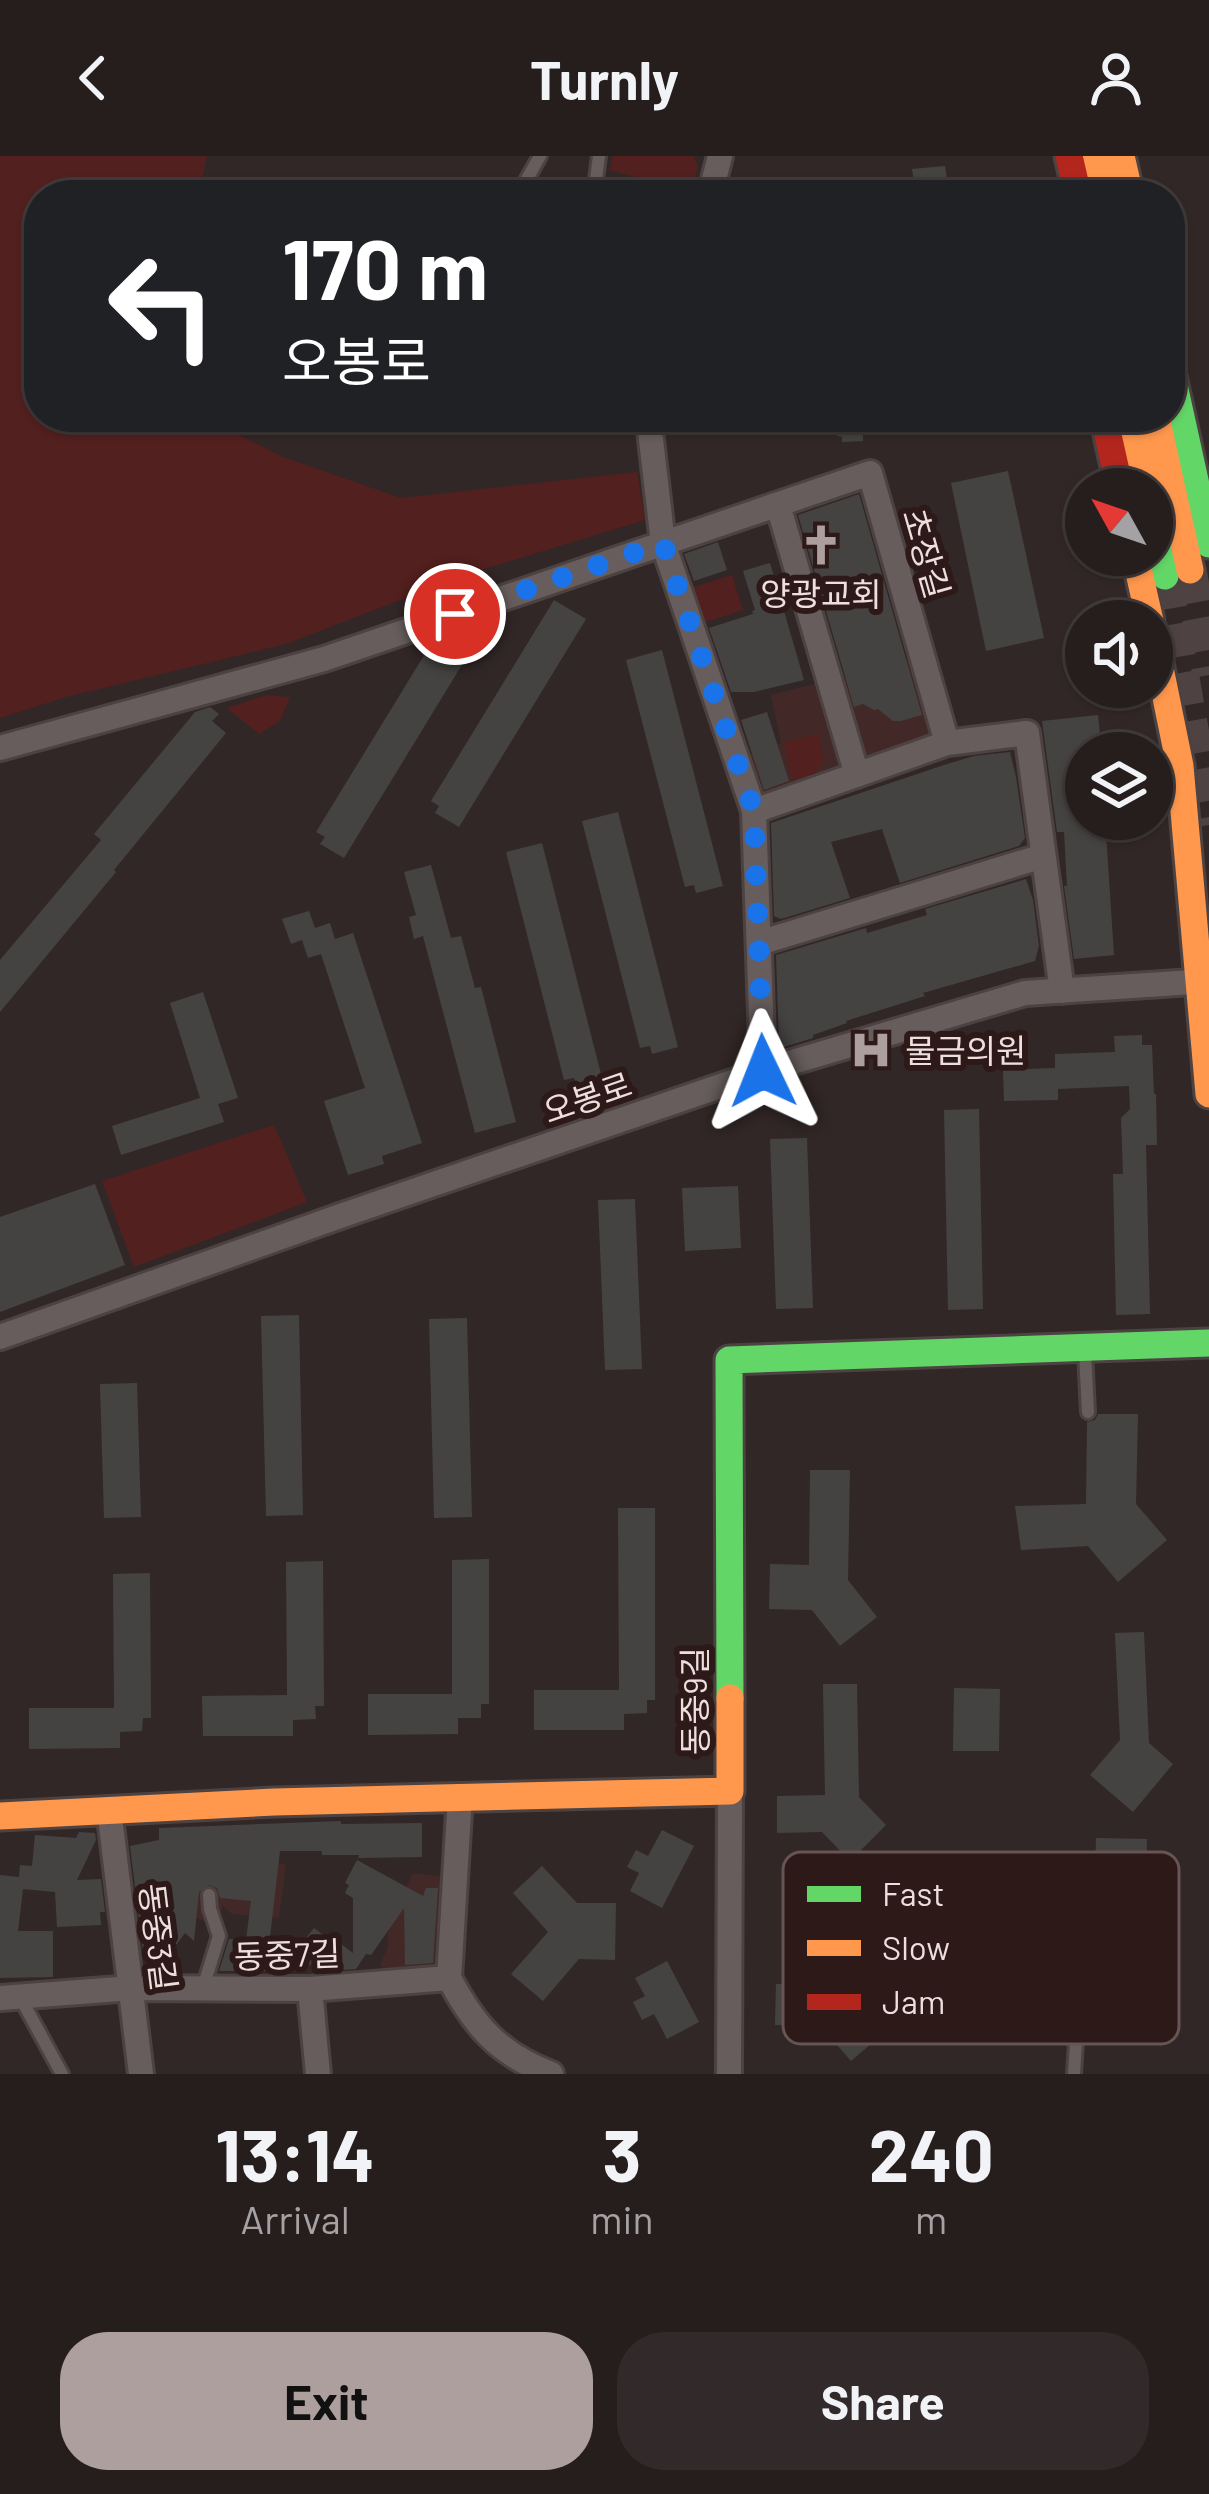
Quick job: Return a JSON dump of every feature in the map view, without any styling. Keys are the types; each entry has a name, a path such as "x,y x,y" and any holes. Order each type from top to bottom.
{"street":[{"path":"650,432 663,543 754,811 763,1071"},
{"path":"1107,432 1115,468"},
{"path":"1133,432 1141,468"},
{"path":"1158,432 1163,468"},
{"path":"1184,432 1209,544"},
{"name":"초장길","path":"663,543 870,473 947,743"},
{"path":"778,505 857,775"},
{"path":"0,748 324,659 663,543"},
{"path":"1173,543 1177,573 1173,564"},
{"path":"1170,708 1205,982 1209,1094"},
{"path":"754,811 947,743 1027,733 1061,991"},
{"path":"759,943 1043,856"},
{"name":"오봉로","path":"0,1336 763,1071 1025,993 1205,982"},
{"name":"동중9길","path":"0,1816 460,1796 730,1791 729,1360 1209,1343"},
{"path":"729,2074 730,1791"},
{"path":"460,1796 449,1978 464,2007 494,2043 539,2072"},
{"name":"동중3길","path":"110,1809 141,2074"},
{"name":"동중7길","path":"10,1998 132,1988 310,1989 449,1978"},
{"path":"310,1989 318,2074"}],"lane":[{"path":"1085,1348 1088,1412"},
{"path":"202,1989 219,1936 209,1895"},
{"path":"10,1998 62,2074"},
{"path":"1074,2074 1076,2044"}],"shaded area":[{"path":"0,156 207,156 202,180 24,180 24,432 234,432 283,457 401,498 637,472 645,520 471,573 286,644 66,697 0,718"},
{"path":"612,156 694,156 698,166 695,180 647,180 610,170"},
{"path":"732,575 743,610 703,623 691,588"},
{"path":"916,656 943,740 860,767 833,683"},
{"path":"823,682 852,772 755,806 739,758 781,743 771,695"},
{"path":"266,695 290,697 280,721 259,734 227,708"},
{"path":"819,734 824,761 813,776 792,780 784,742"},
{"path":"274,1125 307,1202 134,1267 102,1181"},
{"path":"230,1858 286,1864 279,1918 232,1914 223,1905 219,1926 180,1912"},
{"path":"413,1873 447,1877 438,1971 387,1970 380,1965 388,1947 387,1927"}],"building":[{"path":"945,166 947,180 914,180 912,169"},
{"path":"863,432 863,441 842,442 836,435"},
{"path":"1008,471 1044,638 986,651 951,483"},
{"path":"859,494 922,715 901,721 863,704 854,707 798,515"},
{"path":"718,542 727,570 694,581 684,554"},
{"path":"770,563 804,680 754,692 731,692 709,628 753,614 743,571"},
{"path":"554,600 586,619 459,827 435,813 439,806 431,801"},
{"path":"446,635 471,650 344,858 320,844 325,837 316,832 434,639"},
{"path":"662,650 723,886 696,893 694,885 685,887 626,660"},
{"path":"210,707 219,714 212,721 226,733 0,1012 0,960 101,840 94,834 195,712"},
{"path":"767,712 789,781 764,790 741,720"},
{"path":"1098,715 1100,732 1065,732 1065,840 1106,840 1114,955 1074,959 1064,886 1064,832 1057,832 1042,721"},
{"path":"1010,752 1025,838 1019,846 900,883 882,829 831,842 850,898 781,919 774,916 771,823 974,756"},
{"path":"618,812 678,1047 652,1054 650,1046 640,1048 582,821"},
{"path":"542,843 602,1078 576,1085 574,1078 564,1080 506,852"},
{"path":"431,865 451,938 461,936 475,988 481,987 516,1122 475,1133 423,936 414,939 409,917 416,915 404,872"},
{"path":"1026,879 1039,946 1035,961 923,993 925,996 846,1021 813,1038 784,1047 779,1044 776,955 927,915 925,909"},
{"path":"309,911 315,928 330,923 335,939 353,933 422,1143 382,1156 384,1164 348,1175 324,1101 365,1088 321,954 308,958 302,940 291,944 282,919"},
{"path":"203,992 238,1098 218,1104 224,1122 121,1155 112,1126 200,1098 170,1003"},
{"path":"1142,1035 1142,1045 1152,1045 1156,1094 1157,1145 1146,1145 1150,1314 1116,1315 1113,1174 1123,1174 1121,1118 1130,1109 1129,1086 1058,1089 1058,1100 1004,1101 1003,1070 1055,1068 1055,1054 1115,1052 1114,1036"},
{"path":"979,1109 983,1309 948,1310 944,1110"},
{"path":"807,1138 813,1308 776,1309 770,1139"},
{"path":"95,1184 125,1265 0,1312 0,1217"},
{"path":"738,1186 741,1248 685,1251 682,1188"},
{"path":"635,1199 642,1369 605,1370 598,1200"},
{"path":"299,1315 303,1515 266,1516 261,1316"},
{"path":"467,1318 472,1517 434,1518 429,1319"},
{"path":"137,1383 141,1517 104,1518 100,1384"},
{"path":"1098,1414 1138,1414 1136,1504 1167,1540 1118,1582 1088,1546 1021,1550 1015,1506 1086,1504 1087,1422"},
{"path":"810,1470 850,1470 848,1580 877,1617 840,1646 812,1610 769,1609 770,1564 809,1565"},
{"path":"618,1508 655,1508 655,1700 647,1700 647,1713 624,1714 624,1730 534,1730 534,1690 619,1690"},
{"path":"489,1559 489,1704 481,1704 481,1718 458,1718 458,1734 368,1735 368,1694 452,1694 452,1560"},
{"path":"323,1561 324,1706 315,1706 316,1719 293,1720 293,1736 203,1736 202,1696 287,1695 286,1562"},
{"path":"150,1573 151,1718 143,1718 142,1731 120,1732 120,1748 29,1749 29,1708 114,1708 113,1574"},
{"path":"1144,1632 1149,1743 1173,1764 1133,1812 1090,1775 1120,1740 1115,1633"},
{"path":"823,1684 857,1684 859,1797 886,1825 859,1852 841,1852 822,1832 777,1833 777,1796 825,1795"},
{"path":"954,1688 1000,1689 999,1751 953,1751"},
{"path":"422,1823 422,1857 358,1858 322,1855 322,1851 280,1851 266,1971 219,1971 229,1939 246,1940 251,1901 220,1898 217,1888 209,1885 199,1892 194,1941 185,1933 166,1959 148,1946 143,1952 130,1846 159,1840 159,1828"},
{"path":"662,1830 694,1846 662,1908 630,1891 639,1873 627,1867 636,1850 648,1856"},
{"path":"79,1832 95,1833 77,1880 101,1879 105,1912 100,1912 101,1925 57,1927 55,1892 23,1889 18,1931 53,1931 53,1977 0,1978 0,1875 19,1877 20,1865 32,1866 35,1835 76,1838"},
{"path":"1096,1838 1147,1839 1147,1852 1096,1852"},
{"path":"357,1860 423,1896 426,1888 438,1888 433,1963 405,1965 404,1908 356,1969 344,1970 323,1955 314,1967 306,1968 291,1957 314,1928 353,1953 353,1898 345,1893 349,1885 345,1883"},
{"path":"542,1866 577,1903 616,1903 615,1960 579,1959 543,2001 511,1974 548,1932 513,1893"},
{"path":"667,1961 699,2022 667,2039 654,2014 642,2020 633,2002 645,1996 635,1978"},
{"path":"776,1984 783,1984 783,2025 775,2025"},
{"path":"836,2044 871,2044 851,2061"}],"tunnel":[{"path":"1190,570 1209,675"},
{"path":"1165,576 1209,825"}],"traffic: fast":[{"path":"1184,432 1209,544"},
{"path":"730,1698 729,1360 1209,1343"}],"traffic: slow":[{"path":"1096,156 1102,180"},
{"path":"1121,156 1127,180"},
{"path":"1133,432 1141,468"},
{"path":"1159,432 1190,570"},
{"path":"1140,576 1145,600"},
{"path":"1168,708 1180,766 1209,1094"},
{"path":"0,1816 274,1802 730,1791 730,1698"}],"traffic: jam":[{"path":"1069,156 1075,180"},
{"path":"1107,432 1115,468"}],"place":[{"name":"양광교회","path":"821,545"},
{"name":"물금의원","path":"871,1050"}],"route":[{"path":"455,614 663,543 754,811 763,1071"}]}
